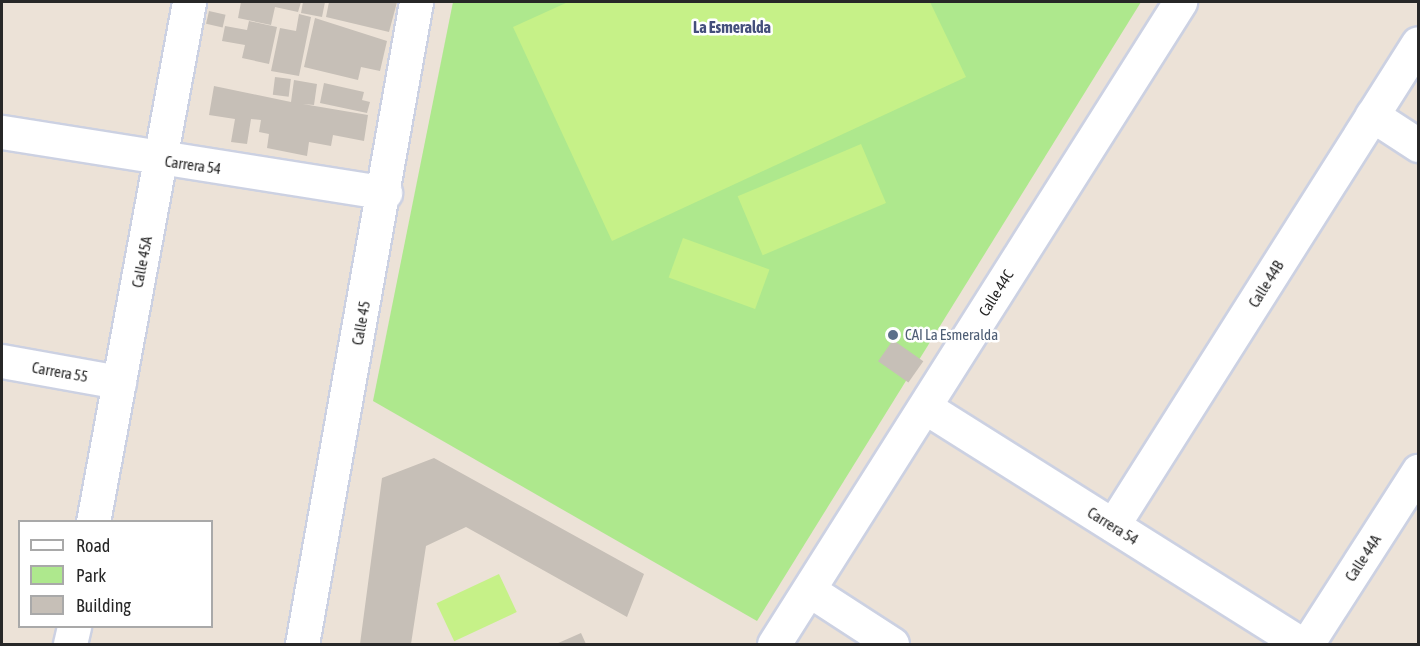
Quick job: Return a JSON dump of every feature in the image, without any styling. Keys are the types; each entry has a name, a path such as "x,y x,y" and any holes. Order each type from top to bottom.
{"street":[{"name":"Calle 45A","path":"93,520 162,161 189,2"},
{"name":"Calle 45","path":"303,645 385,193 416,2"},
{"name":"Calle 44C","path":"774,645 1180,2"},
{"name":"Calle 44B","path":"1113,525 1419,43"},
{"path":"1372,116 1419,145"},
{"name":"Carrera 54","path":"2,132 162,161 385,193"},
{"name":"Carrera 55","path":"2,361 119,382"},
{"name":"Carrera 54","path":"925,407 1302,645"},
{"name":"Calle 44A","path":"1306,645 1419,471"},
{"path":"809,590 892,645"},
{"path":"70,645 74,628"}],"green space":[{"path":"453,2 1141,2 757,621 373,401"},
{"path":"568,2 930,2 966,77 612,241 513,27"},
{"path":"861,144 886,203 763,255 738,196"},
{"path":"683,238 769,269 755,309 669,277"},
{"path":"499,574 517,612 454,641 436,603"}],"building":[{"path":"241,2 301,2 298,12 275,7 271,25 238,18"},
{"path":"303,2 325,2 322,17 301,13"},
{"path":"329,2 397,2 389,32 326,17"},
{"path":"209,11 226,15 223,27 206,24"},
{"path":"299,14 311,17 299,76 271,71 280,28 296,31"},
{"path":"315,18 387,41 380,71 361,67 358,80 304,67"},
{"path":"249,21 277,27 269,64 242,58 245,45 222,41 225,26 247,30"},
{"path":"275,77 291,79 289,97 273,95"},
{"path":"294,80 317,84 314,105 303,104 368,115 364,141 333,135 331,146 309,142 307,156 267,148 269,134 259,132 261,120 251,119 247,144 231,142 235,119 209,115 214,86 291,102"},
{"path":"324,83 364,92 362,100 370,102 367,113 320,103"},
{"path":"893,340 923,361 908,383 878,361"},
{"path":"434,458 644,574 627,617 466,527 426,546 411,644 360,644 382,478"},
{"path":"581,633 586,644 556,644"}],"place":[{"name":"CAI La Esmeralda","path":"893,335"}],"district":[{"name":"La Esmeralda","path":"732,27"}]}
